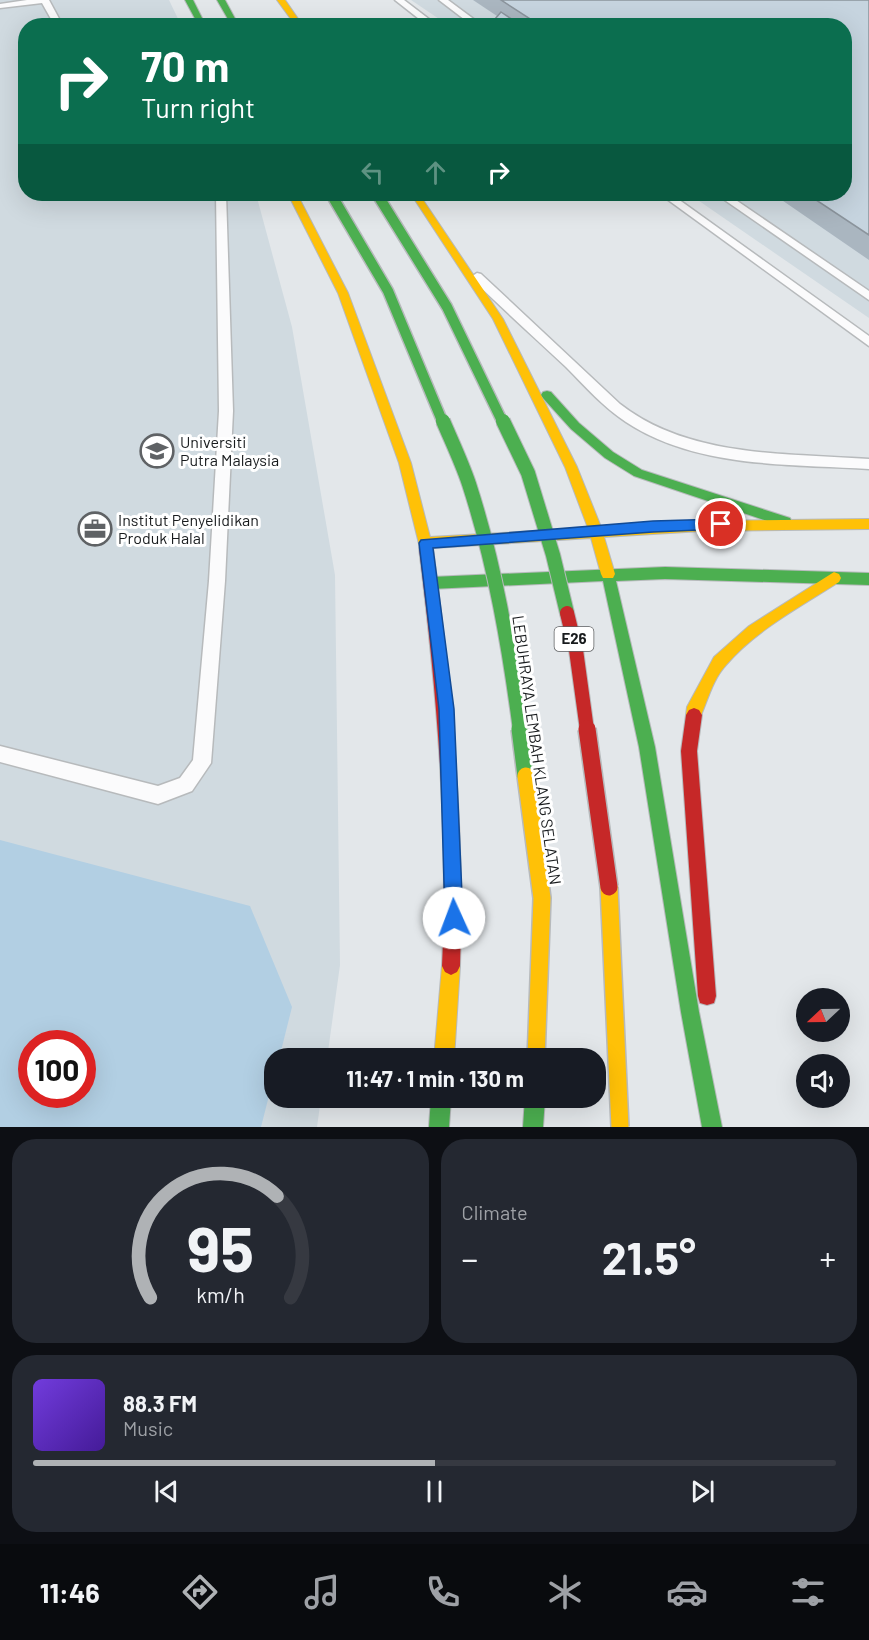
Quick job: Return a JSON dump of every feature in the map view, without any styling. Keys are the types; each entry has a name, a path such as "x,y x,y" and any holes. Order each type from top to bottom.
{"main road":[{"path":"189,0 199,18"},
{"path":"221,0 231,18"},
{"path":"281,0 294,18"},
{"path":"296,201 343,293 405,463 425,543 446,709 454,918 445,1048"},
{"name":"LEBUHRAYA LEMBAH KLANG SELATAN","path":"335,201 388,291 469,483 490,561 510,652 542,898 536,1048"},
{"name":"E26","path":"381,201 452,317 528,473 553,555 576,650 610,893 620,1127"},
{"path":"420,201 498,319 571,467 596,531 647,747 690,1012 715,1127"},
{"path":"524,372 575,426 609,455 638,473 784,522"},
{"path":"425,543 596,531 784,522 869,524"},
{"path":"431,583 665,573 869,579"},
{"path":"834,578 860,596"},
{"path":"708,1010 689,751 695,707 719,662 754,630 834,578"},
{"path":"711,1045 715,1127"},
{"path":"440,1127 441,1108"},
{"path":"534,1108 534,1127"}],"lane":[{"path":"0,6 44,0 54,18"},
{"path":"399,0 423,18"},
{"path":"442,0 468,18"},
{"path":"0,754 158,795 186,785 202,763 217,581 226,411 221,201"},
{"path":"675,201 869,342"},
{"path":"731,201 869,296"},
{"path":"464,265 573,367 604,401 635,421 670,436 715,450 869,464"}],"shaded area":[{"name":"Universiti Putra Malaysia","path":"0,0 169,0 178,18 18,18 18,201 258,201 292,327 335,575 340,965 329,1048 264,1048 264,1108 320,1108 317,1127 0,1127"},
{"path":"411,0 869,0 869,318 699,201 852,201 852,18 438,18"},
{"path":"0,840 250,906 292,1007 282,1048 264,1048 264,1108 266,1108 261,1127 0,1127"}],"building":[{"path":"501,0 869,0 869,235 818,201 852,201 852,18 529,18"},
{"path":"501,12 510,18 496,18"}],"traffic: fast":[{"path":"189,0 199,18"},
{"path":"221,0 231,18"},
{"path":"335,201 388,291 469,483 490,561 510,652 526,776"},
{"path":"381,201 447,307 528,473 553,555 567,613"},
{"path":"547,395 575,426 609,455 638,473 785,522"},
{"path":"431,583 665,573 869,579"},
{"path":"608,574 647,747 690,1012 712,1127"},
{"path":"439,1127 440,1108"},
{"path":"533,1127 534,1108"}],"traffic: slow":[{"path":"281,0 294,18"},
{"path":"296,201 343,293 405,463 426,548"},
{"path":"420,201 498,319 571,467 596,531 608,574"},
{"path":"425,543 702,526 869,524"},
{"path":"694,715 695,707 719,662 754,630 834,578"},
{"path":"526,776 542,898 536,1048"},
{"path":"609,887 620,1127"},
{"path":"445,1048 451,966"}],"traffic: jam":[{"path":"426,548 444,704 452,809 451,966"},
{"path":"567,613 576,650 609,887"},
{"path":"694,715 689,751 707,996"}],"place":[{"name":"Universiti Putra Malaysia","path":"157,451"},
{"name":"Institut Penyelidikan Produk Halal","path":"95,529"}],"route":[{"path":"454,918 446,709 425,543 653,526 721,524"}]}
